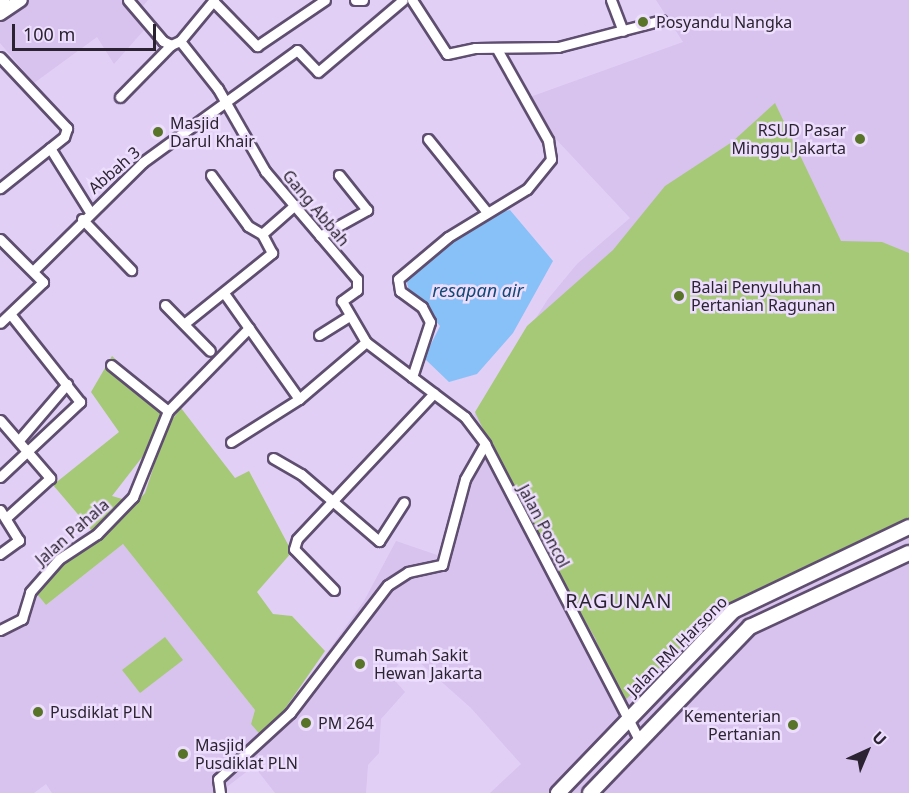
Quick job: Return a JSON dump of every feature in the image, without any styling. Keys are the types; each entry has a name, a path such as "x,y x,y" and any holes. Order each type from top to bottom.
{"main road":[{"name":"Jalan RM Harsono","path":"558,793 733,611 909,527"},
{"path":"590,793 750,627 909,553"}],"street":[{"path":"3,5 21,0"},
{"name":"Gang Abbah","path":"128,0 176,43 227,106 248,148 359,284 342,301 350,316"},
{"path":"120,98 176,43 214,1 258,46 325,0"},
{"path":"355,0 363,0"},
{"name":"Abbah 3","path":"33,270 143,162 227,106 297,50 318,72 403,0"},
{"path":"412,0 447,54 497,49 558,47 662,20"},
{"path":"610,0 623,31"},
{"path":"319,335 350,316 366,342 411,377 430,322 422,307 400,291 398,279 486,211 526,189 551,159 548,140 497,49"},
{"path":"0,57 67,128 50,148 0,188"},
{"path":"428,139 486,211"},
{"path":"50,148 86,216 131,270"},
{"path":"185,323 272,253 262,234 248,226 211,175"},
{"path":"320,236 367,210 339,175"},
{"path":"262,234 295,205"},
{"path":"0,239 43,282 11,315 0,323"},
{"path":"224,293 299,399"},
{"path":"165,305 210,351"},
{"path":"0,477 31,453 80,402 11,315"},
{"path":"111,365 168,411 220,361 249,328"},
{"path":"231,442 299,399 366,342"},
{"name":"Jalan Poncol","path":"411,377 465,417 485,444 584,627 626,721 640,742"},
{"path":"19,440 67,384"},
{"path":"334,590 294,549 297,539 335,504 434,393"},
{"name":"Jalan Pahala","path":"0,630 22,619 30,592 59,559 97,534 133,497 168,411"},
{"path":"0,420 31,453 50,480 3,514 19,540 0,554"},
{"path":"220,793 218,779 290,713 388,585 408,572 442,565 465,479 485,444"},
{"path":"273,458 335,504 379,541 404,502"}],"shaded area":[{"path":"0,0 148,0 143,6 152,21 114,64 97,37 34,83 0,43"},
{"path":"656,0 909,0 909,793 490,793 521,764 471,708 408,652 390,675 405,692 381,719 379,753 368,765 366,793 275,793 254,766 219,793 52,793 46,784 34,793 0,793 0,628 22,615 37,594 46,605 123,544 255,710 251,724 279,719 364,601 396,541 440,556 461,476 492,446 474,415 548,299 577,264 630,218 555,138 530,97 683,42"}],"green space":[{"path":"775,103 841,241 882,242 909,253 909,518 726,605 621,704 595,638 519,506 475,412 527,326 613,250 665,186 732,142"},
{"path":"112,356 165,405 143,456 112,496 136,503 145,493 167,426 181,408 235,478 249,471 292,552 257,592 273,614 292,616 325,651 264,739 251,724 255,710 123,544 46,605 37,594 67,558 99,539 53,485 119,432 91,392"},
{"path":"165,637 183,660 140,693 122,670"}],"water":[{"name":"resapan air","path":"510,210 553,261 513,333 477,374 449,382 424,358 440,326 409,291 405,275 493,214"}],"place":[{"name":"Posyandu Nangka","path":"643,22"},
{"name":"Masjid Darul Khair","path":"158,132"},
{"name":"RSUD Pasar Minggu Jakarta","path":"860,139"},
{"name":"Balai Penyuluhan Pertanian Ragunan","path":"679,296"},
{"name":"Rumah Sakit Hewan Jakarta","path":"360,664"},
{"name":"Pusdiklat PLN","path":"38,712"},
{"name":"PM 264","path":"306,723"},
{"name":"Kementerian Pertanian","path":"793,725"},
{"name":"Masjid Pusdiklat PLN","path":"183,754"}],"district":[{"name":"RAGUNAN","path":"619,600"}]}
